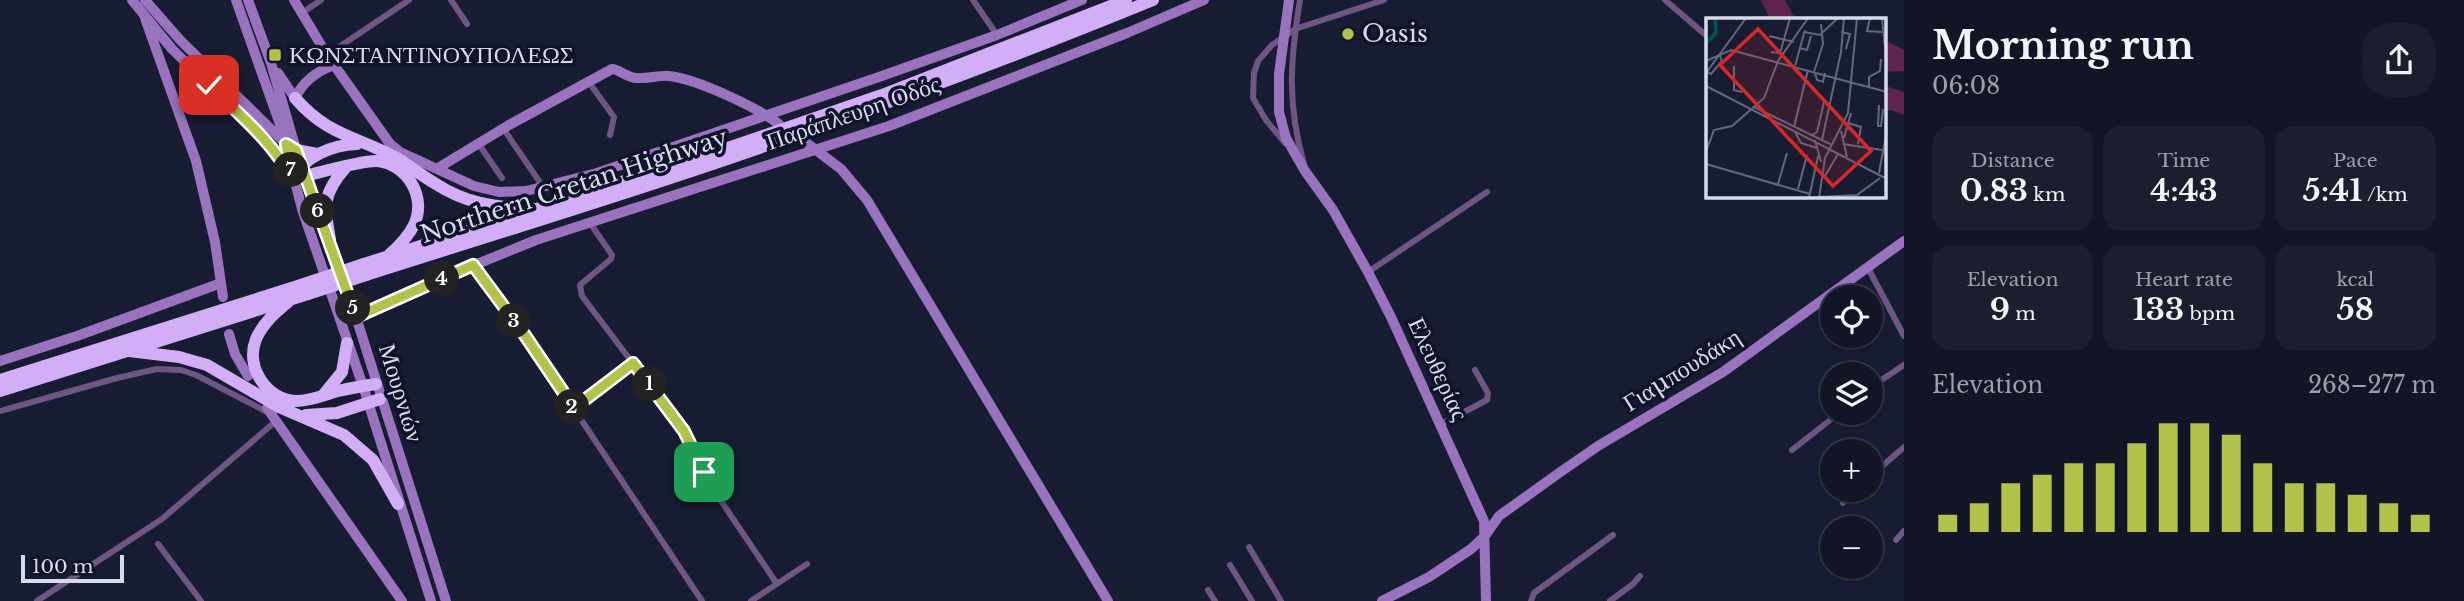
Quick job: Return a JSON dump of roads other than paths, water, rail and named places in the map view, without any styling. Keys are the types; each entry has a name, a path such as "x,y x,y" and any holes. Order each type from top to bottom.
{"highway":[{"name":"Northern Cretan Highway","path":"365,270 387,257 725,149 882,94 1126,0"},
{"name":"Northern Cretan Highway","path":"0,380 728,159 1010,58 1153,0"},
{"path":"295,98 324,126 398,158 438,186 475,203 538,209"},
{"path":"299,174 317,155 345,145 365,144"},
{"path":"291,147 317,155"},
{"path":"299,174 375,161 389,164 404,174 414,186 418,201 415,223 387,257"},
{"path":"330,239 325,200 332,183 346,167"},
{"name":"Northern Cretan Highway","path":"0,391 291,299 304,289"},
{"path":"291,299 263,326 254,346 253,365 265,386 279,397 296,401 369,385"},
{"path":"322,397 342,373 347,343"},
{"path":"129,351 179,357 207,365 279,407 344,435 365,451 380,470 398,504"},
{"path":"295,414 320,416 374,401"}],"street":[{"path":"132,0 172,49 260,135 287,169 299,174 347,343 369,385 374,401 398,504 431,601"},
{"path":"145,0 180,40 291,147"},
{"name":"Μουρνιών","path":"236,0 299,174"},
{"name":"Μουρνιών","path":"248,0 271,63 299,174 330,239 356,317 369,385"},
{"name":"Παράπλευρη Οδός","path":"294,0 327,55 390,144 400,152 439,168 459,180 487,190 510,192 543,187 664,152 997,34 1082,0"},
{"path":"302,13 321,0"},
{"path":"327,55 409,0"},
{"path":"451,0 467,24"},
{"path":"973,0 997,34"},
{"name":"Παράπλευρη Οδός","path":"356,317 536,240 889,125 1127,33 1204,0"},
{"name":"Ελευθερίας","path":"1289,0 1279,74 1279,112 1292,150 1334,210 1368,272 1441,424 1484,522 1486,601"},
{"path":"1300,0 1290,77 1292,109 1306,172"},
{"path":"1292,150 1257,106 1252,90 1258,61 1272,45 1295,29 1384,0"},
{"path":"1665,0 1706,35"},
{"path":"145,18 199,172 213,229 223,297"},
{"path":"160,60 180,40"},
{"path":"271,63 295,98 314,75 334,65"},
{"path":"439,168 503,128 615,68 632,78 671,76 739,101 779,124"},
{"path":"588,81 614,117 610,135"},
{"path":"503,128 543,187"},
{"path":"804,141 841,169 867,200 1108,601"},
{"path":"478,143 502,178"},
{"path":"1368,272 1487,192"},
{"path":"590,223 612,255 611,259 584,280 580,290 587,305 684,431 713,489 777,584"},
{"name":"Γιαμπουδάκη","path":"1382,601 1429,577 1471,549 1485,536 1499,516 1559,473 1598,446 1723,372 1904,240"},
{"path":"473,265 524,334 702,601"},
{"path":"1867,266 1904,335"},
{"path":"0,361 89,332 221,283"},
{"path":"229,334 235,354 248,376"},
{"path":"574,408 633,363"},
{"path":"1883,379 1904,365"},
{"path":"0,411 157,369 181,370 203,378 271,414 402,601"},
{"path":"1441,424 1487,400 1488,393 1475,370"},
{"name":"Μουρνιών","path":"374,401 446,601"},
{"path":"37,601 162,519 271,414"},
{"path":"1792,450 1824,425"},
{"path":"1883,465 1904,447"},
{"path":"1896,540 1904,531"},
{"path":"1531,601 1534,593 1614,535"},
{"path":"158,544 201,601"},
{"path":"1249,547 1281,601"},
{"path":"751,601 807,564"},
{"path":"1230,565 1252,601"},
{"path":"1609,601 1640,576"},
{"path":"1208,590 1215,601"}],"place":[{"name":"Oasis","path":"1348,34"},
{"name":"ΚΩΝΣΤΑΝΤΙΝΟΥΠΟΛΕΩΣ","path":"275,55"}]}
